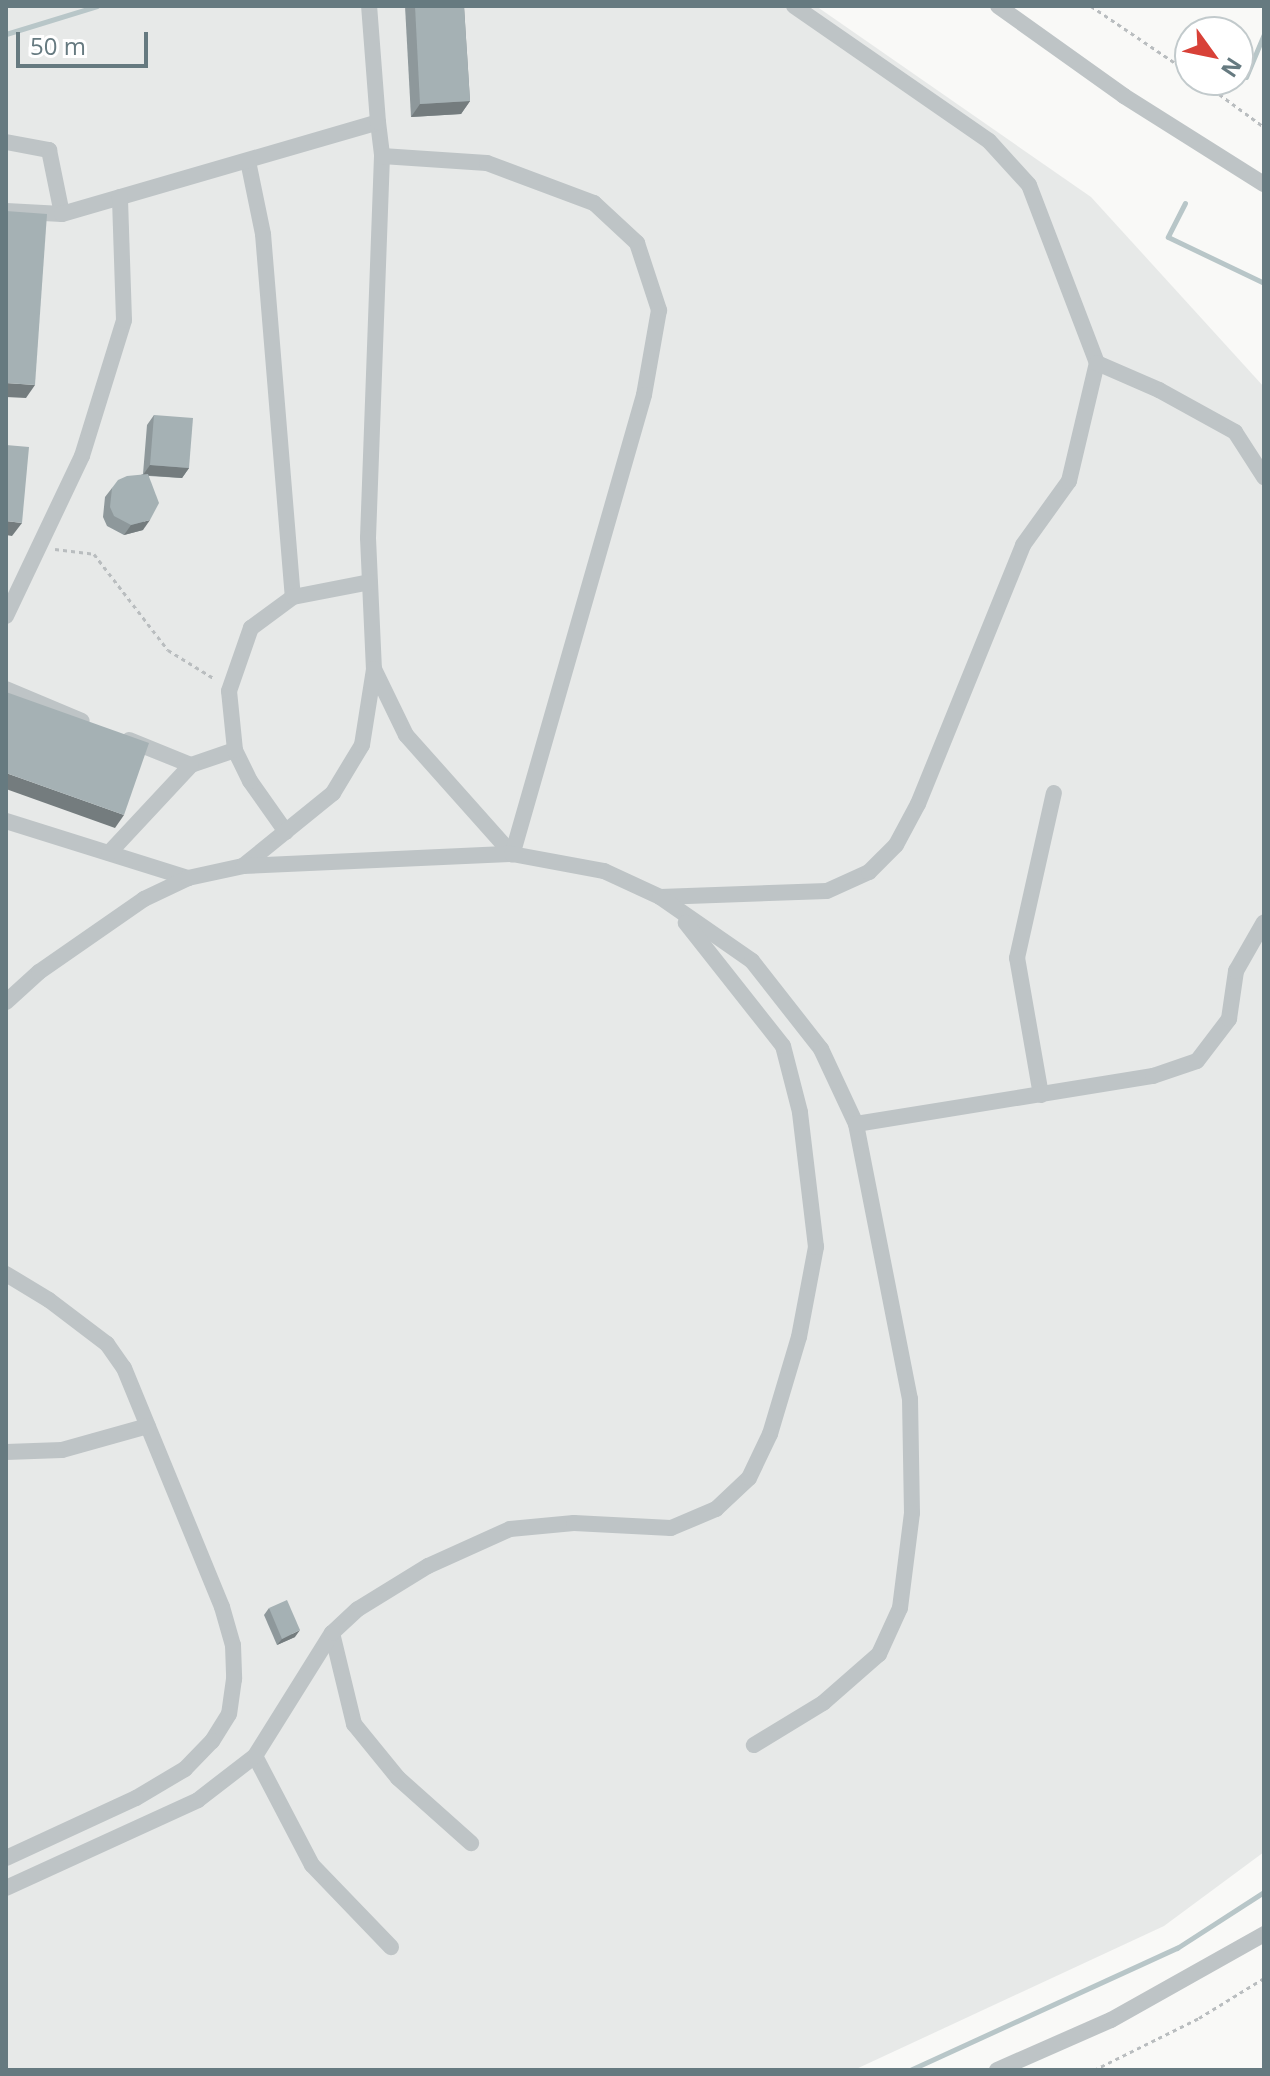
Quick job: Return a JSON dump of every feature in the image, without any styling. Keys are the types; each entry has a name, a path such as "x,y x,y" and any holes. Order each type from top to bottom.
{"street":[{"path":"243,866 333,793 362,745 374,669 368,538 382,156 369,6"},
{"path":"660,897 827,891 869,872 896,845 918,804 1023,545 1069,481 1097,363 1029,185 989,141 794,6"},
{"path":"998,6 1124,96 1264,184"},
{"path":"6,211 62,214 378,122"},
{"path":"6,142 49,150 62,214"},
{"path":"382,156 487,163 594,203 637,243 659,310 644,395 512,854"},
{"path":"248,161 263,234 293,597"},
{"path":"6,616 82,456 124,320 120,197"},
{"path":"1097,363 1159,390 1235,432 1264,477"},
{"path":"286,832 250,781 235,750 229,691 251,628 293,597 370,582"},
{"path":"374,669 406,735 512,854"},
{"path":"6,689 191,765"},
{"path":"109,853 191,765 235,750"},
{"path":"1041,1095 1017,958 1054,793"},
{"path":"6,821 188,878"},
{"path":"6,1002 39,972 144,899 188,878 243,866 512,854 604,871 660,897 752,961 821,1049 856,1124 910,1399 912,1513 900,1608 879,1654 823,1703 754,1745"},
{"path":"6,1888 198,1800 255,1756 332,1633 358,1609 428,1566 510,1529 574,1523 671,1528 716,1509 749,1478 770,1434 799,1337 816,1247 800,1112 783,1046 699,936 660,897"},
{"path":"856,1124 1153,1076 1197,1061 1229,1019 1236,971 1264,922"},
{"path":"6,1274 49,1300 107,1344 124,1368 222,1607 233,1645 234,1679 229,1714 212,1741 185,1769 136,1798 6,1858"},
{"path":"6,1452 62,1450 148,1426"},
{"path":"332,1633 354,1724 398,1778 471,1843"},
{"path":"255,1756 312,1865 391,1947"},
{"path":"997,2070 1111,2020 1264,1934"}],"path":[{"path":"1091,6 1174,62"},
{"path":"1222,96 1264,127"},
{"path":"39,546 94,554 168,650 201,668 229,691"},
{"path":"1094,2070 1199,2018 1264,1978"}],"shaded area":[{"path":"6,6 816,6 1091,197 1264,387 1264,1852 1164,1926 854,2070 6,2070"}],"building":[{"path":"415,6 464,6 470,101 420,104"},
{"path":"6,211 47,214 35,385 6,383"},
{"path":"154,415 193,418 189,468 150,465"},
{"path":"6,445 29,447 22,523 6,521"},
{"path":"148,474 159,503 150,520 131,525 114,516 110,507 112,488 118,480"},
{"path":"6,692 149,743 124,815 6,773"},
{"path":"287,1600 300,1630 282,1639 269,1608"}],"waterway":[{"path":"6,34 97,6"},
{"path":"1254,58 1264,34"},
{"path":"1185,203 1168,237 1264,283"},
{"path":"910,2070 1177,1948 1264,1892"}]}
